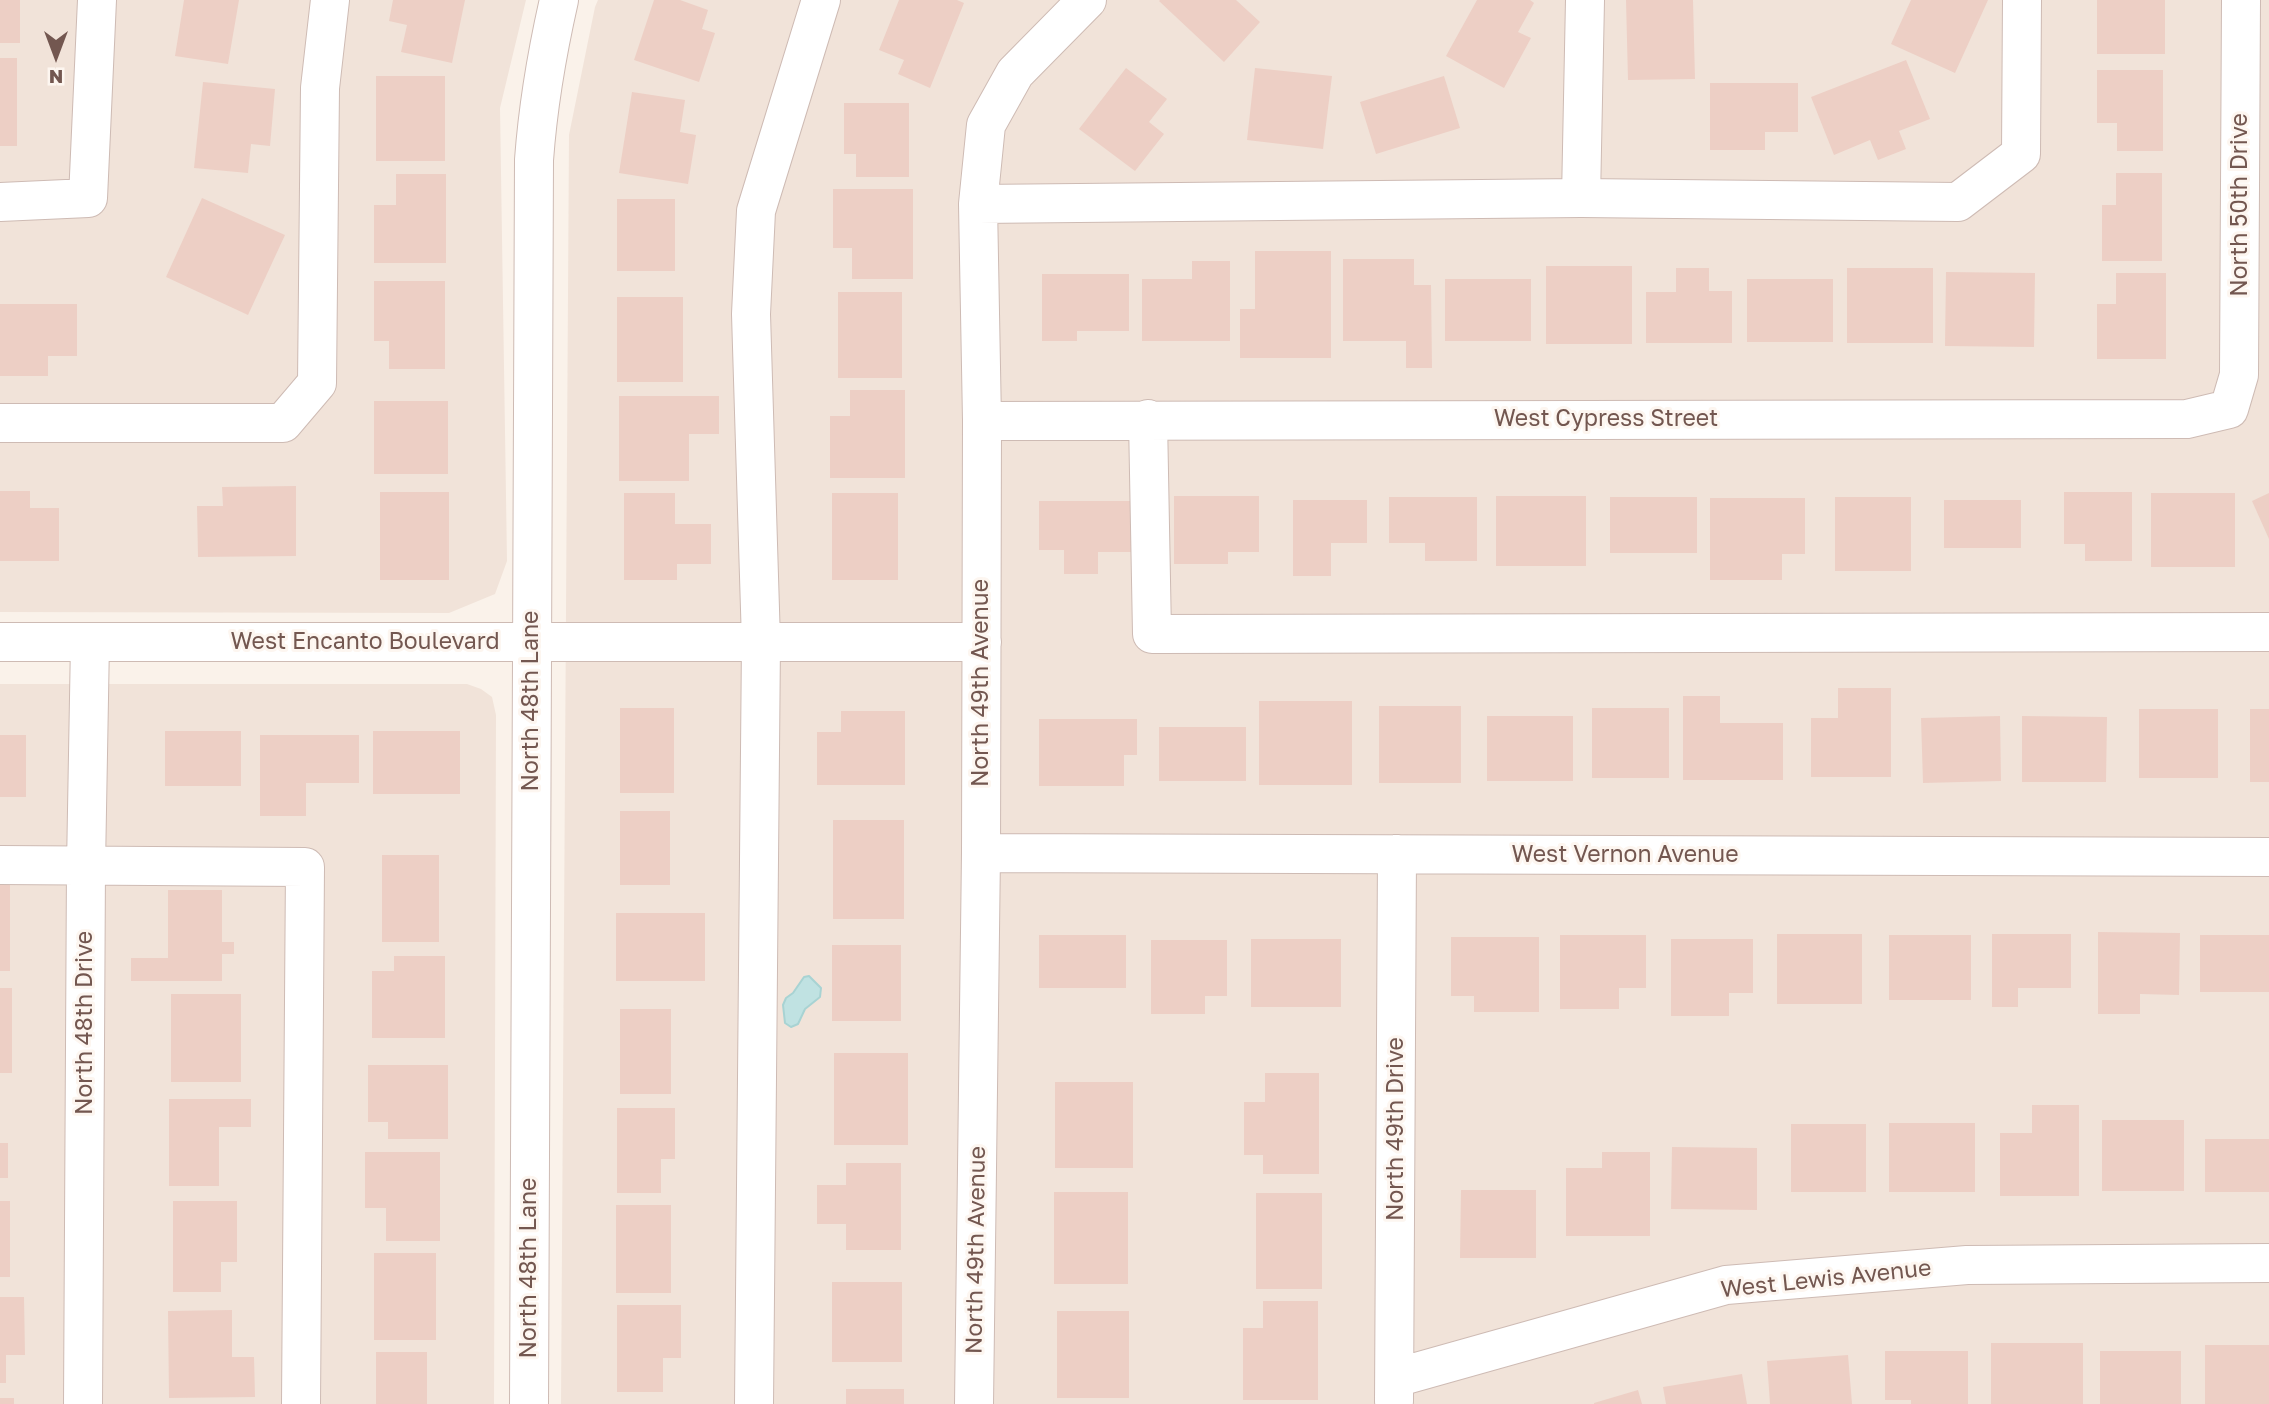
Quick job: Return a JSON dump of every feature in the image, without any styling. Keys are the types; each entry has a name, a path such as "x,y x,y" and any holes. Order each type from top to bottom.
{"street":[{"path":"0,202 88,198 97,0"},
{"path":"0,424 283,424 317,383 320,88 330,0"},
{"name":"North 48th Lane","path":"528,1404 534,160 537,116 547,52 559,0"},
{"path":"754,1404 761,642 751,314 756,211 821,0"},
{"name":"North 49th Avenue","path":"974,1404 982,642 978,204 986,125 1015,73 1087,0"},
{"path":"1581,198 1585,0"},
{"path":"978,204 1581,198 1958,202 2021,153 2022,0"},
{"name":"North 50th Drive","path":"2229,409 2239,375 2241,0"},
{"name":"West Cypress Street","path":"982,421 2187,419 2229,409"},
{"path":"1148,419 1152,634 2269,632"},
{"name":"West Encanto Boulevard","path":"0,642 982,642"},
{"name":"North 48th Drive","path":"83,1404 90,642"},
{"name":"West Vernon Avenue","path":"981,853 2269,857"},
{"name":"North 49th Drive","path":"1394,1391 1397,854"},
{"path":"0,865 305,867 301,1404"},
{"name":"West Lewis Avenue","path":"1394,1391 1726,1285 1966,1265 2269,1263"}],"shaded area":[{"path":"0,0 526,0 500,108 507,561 495,594 449,613 0,612"},
{"path":"598,0 2269,0 2269,1404 561,1404 569,135"},
{"path":"0,684 467,684 492,697 496,715 494,1404 0,1404"}],"water":[{"path":"809,976 821,988 820,997 805,1009 798,1024 791,1027 785,1023 783,1005 804,977"}],"building":[{"path":"0,0 20,0 20,43 0,43"},
{"path":"184,0 239,0 228,64 175,56"},
{"path":"393,0 465,0 452,63 401,52 407,25 389,21"},
{"path":"654,0 680,0 708,10 702,29 715,33 699,82 634,60"},
{"path":"899,0 957,0 964,3 930,88 898,74 904,60 879,50"},
{"path":"1160,0 1236,0 1260,22 1224,62"},
{"path":"1477,0 1530,0 1534,3 1518,32 1531,38 1504,88 1446,56"},
{"path":"1626,0 1693,0 1695,79 1628,80"},
{"path":"1911,0 1988,0 1955,73 1891,44"},
{"path":"2097,0 2165,0 2165,54 2097,54"},
{"path":"0,58 17,58 17,146 0,146"},
{"path":"1906,60 1930,119 1899,131 1906,149 1878,160 1870,140 1834,155 1811,97"},
{"path":"1126,68 1167,99 1149,122 1164,134 1135,171 1079,129"},
{"path":"1255,68 1332,76 1323,149 1247,140"},
{"path":"2097,70 2163,70 2163,151 2117,151 2117,123 2097,123"},
{"path":"376,76 445,76 445,161 376,161"},
{"path":"1444,76 1460,128 1376,154 1360,102"},
{"path":"203,82 275,89 270,146 251,144 248,173 194,168"},
{"path":"1710,83 1798,83 1798,132 1765,132 1765,150 1710,150"},
{"path":"632,92 685,100 680,132 696,135 688,184 619,173"},
{"path":"844,103 909,103 909,177 856,177 856,154 844,154"},
{"path":"2116,173 2162,173 2162,261 2102,261 2102,205 2116,205"},
{"path":"396,174 446,174 446,263 374,263 374,205 396,205"},
{"path":"833,189 913,189 913,279 852,279 852,248 833,248"},
{"path":"202,198 285,235 248,315 166,277"},
{"path":"617,199 675,199 675,271 617,271"},
{"path":"1255,251 1331,251 1331,358 1240,358 1240,309 1255,309"},
{"path":"1343,259 1414,259 1414,285 1431,285 1432,368 1406,368 1406,341 1343,341"},
{"path":"1192,261 1230,261 1230,341 1142,341 1142,279 1192,279"},
{"path":"1546,266 1632,266 1632,344 1546,344"},
{"path":"1676,268 1709,268 1709,291 1732,291 1732,343 1646,343 1646,292 1676,292"},
{"path":"1847,268 1933,268 1933,343 1847,343"},
{"path":"1946,272 2035,273 2034,347 1945,346"},
{"path":"2116,273 2166,273 2166,359 2097,359 2097,304 2116,304"},
{"path":"1042,274 1129,274 1129,331 1077,331 1077,341 1042,341"},
{"path":"1445,279 1531,279 1531,341 1445,341"},
{"path":"1747,279 1833,279 1833,342 1747,342"},
{"path":"374,281 445,281 445,369 389,369 389,341 374,341"},
{"path":"838,292 902,292 902,378 838,378"},
{"path":"617,297 683,297 683,382 617,382"},
{"path":"0,304 77,304 77,356 48,356 48,376 0,376"},
{"path":"850,390 905,390 905,478 830,478 830,416 850,416"},
{"path":"619,396 719,396 719,434 689,434 689,481 619,481"},
{"path":"374,401 448,401 448,474 374,474"},
{"path":"296,486 296,556 198,557 197,506 223,506 222,487"},
{"path":"0,491 30,491 30,508 59,508 59,561 0,561"},
{"path":"380,492 449,492 449,580 380,580"},
{"path":"2064,492 2132,492 2132,561 2085,561 2085,544 2064,544"},
{"path":"624,493 675,493 675,524 711,524 711,564 677,564 677,580 624,580"},
{"path":"832,493 898,493 898,580 832,580"},
{"path":"2151,493 2235,493 2235,567 2151,567"},
{"path":"2269,493 2269,539 2252,501"},
{"path":"1174,496 1259,496 1259,552 1228,552 1228,564 1174,564"},
{"path":"1496,496 1586,496 1586,566 1496,566"},
{"path":"1389,497 1477,497 1477,561 1425,561 1425,543 1389,543"},
{"path":"1610,497 1697,497 1697,553 1610,553"},
{"path":"1835,497 1911,497 1911,571 1835,571"},
{"path":"1710,498 1805,498 1805,554 1782,554 1782,580 1710,580"},
{"path":"1293,500 1367,500 1367,543 1331,543 1331,576 1293,576"},
{"path":"1944,500 2021,500 2021,548 1944,548"},
{"path":"1039,501 1132,501 1132,552 1098,552 1098,574 1064,574 1064,550 1039,550"},
{"path":"1838,688 1891,688 1891,777 1811,777 1811,718 1838,718"},
{"path":"1683,696 1720,696 1720,723 1783,723 1783,780 1683,780"},
{"path":"1259,701 1352,701 1352,785 1259,785"},
{"path":"1379,706 1461,706 1461,783 1379,783"},
{"path":"620,708 674,708 674,793 620,793"},
{"path":"1592,708 1669,708 1669,778 1592,778"},
{"path":"2139,709 2218,709 2218,778 2139,778"},
{"path":"2250,709 2269,709 2269,782 2250,782"},
{"path":"841,711 905,711 905,785 817,785 817,732 841,732"},
{"path":"1487,716 1573,716 1573,781 1487,781"},
{"path":"2000,716 2001,781 1923,783 1921,718"},
{"path":"2022,716 2107,717 2106,782 2022,782"},
{"path":"1039,719 1137,719 1137,755 1124,755 1124,786 1039,786"},
{"path":"1159,727 1246,727 1246,781 1159,781"},
{"path":"165,731 241,731 241,786 165,786"},
{"path":"373,731 460,731 460,794 373,794"},
{"path":"0,735 26,735 26,797 0,797"},
{"path":"260,735 359,735 359,783 306,783 306,816 260,816"},
{"path":"620,811 670,811 670,885 620,885"},
{"path":"833,820 904,820 904,919 833,919"},
{"path":"382,855 439,855 439,942 382,942"},
{"path":"0,882 10,882 10,971 0,971"},
{"path":"168,890 222,890 222,942 234,942 234,954 222,954 222,981 131,981 131,958 168,958"},
{"path":"616,913 705,913 705,981 616,981"},
{"path":"2098,932 2180,933 2179,995 2140,994 2140,1014 2098,1014"},
{"path":"1777,934 1862,934 1862,1004 1777,1004"},
{"path":"1992,934 2071,934 2071,988 2018,988 2018,1007 1992,1007"},
{"path":"1039,935 1126,935 1126,988 1039,988"},
{"path":"1560,935 1646,935 1646,988 1619,988 1619,1009 1560,1009"},
{"path":"1889,935 1971,935 1971,1000 1889,1000"},
{"path":"2200,935 2269,935 2269,992 2200,992"},
{"path":"1451,937 1539,937 1539,1012 1474,1012 1474,996 1451,996"},
{"path":"1251,939 1341,939 1341,1007 1251,1007"},
{"path":"1671,939 1753,939 1753,993 1729,993 1729,1016 1671,1016"},
{"path":"1151,940 1227,940 1227,996 1205,996 1205,1014 1151,1014"},
{"path":"832,945 901,945 901,1021 832,1021"},
{"path":"394,956 445,956 445,1038 372,1038 372,971 394,971"},
{"path":"0,988 12,988 12,1073 0,1073"},
{"path":"171,994 241,994 241,1082 171,1082"},
{"path":"620,1009 671,1009 671,1094 620,1094"},
{"path":"834,1053 908,1053 908,1145 834,1145"},
{"path":"368,1065 448,1065 448,1139 388,1139 388,1122 368,1122"},
{"path":"1265,1073 1319,1073 1319,1174 1263,1174 1263,1155 1244,1155 1244,1102 1265,1102"},
{"path":"1055,1082 1133,1082 1133,1168 1055,1168"},
{"path":"169,1099 251,1099 251,1127 219,1127 219,1186 169,1186"},
{"path":"2032,1105 2079,1105 2079,1196 2000,1196 2000,1133 2032,1133"},
{"path":"617,1108 675,1108 675,1159 661,1159 661,1193 617,1193"},
{"path":"2102,1120 2184,1120 2184,1191 2102,1191"},
{"path":"1889,1123 1975,1123 1975,1192 1889,1192"},
{"path":"1791,1124 1866,1124 1866,1192 1791,1192"},
{"path":"2205,1139 2269,1139 2269,1192 2205,1192"},
{"path":"0,1143 8,1143 8,1178 0,1178"},
{"path":"1672,1147 1757,1148 1757,1210 1671,1209"},
{"path":"365,1152 440,1152 440,1241 386,1241 386,1208 365,1208"},
{"path":"1602,1152 1650,1152 1650,1236 1566,1236 1566,1168 1602,1168"},
{"path":"846,1163 901,1163 901,1250 846,1250 846,1224 817,1224 817,1185 846,1185"},
{"path":"1461,1190 1536,1190 1536,1258 1460,1258"},
{"path":"1054,1192 1128,1192 1128,1284 1054,1284"},
{"path":"1256,1193 1322,1193 1322,1289 1256,1289"},
{"path":"0,1201 10,1201 10,1277 0,1277"},
{"path":"173,1201 237,1201 237,1262 221,1262 221,1292 173,1292"},
{"path":"616,1205 671,1205 671,1293 616,1293"},
{"path":"374,1253 436,1253 436,1340 374,1340"},
{"path":"832,1282 902,1282 902,1362 832,1362"},
{"path":"0,1297 24,1297 25,1355 6,1355 6,1383 0,1383"},
{"path":"1263,1301 1318,1301 1318,1400 1243,1400 1243,1328 1263,1328"},
{"path":"617,1305 681,1305 681,1358 663,1358 663,1392 617,1392"},
{"path":"232,1310 232,1357 254,1357 255,1397 169,1398 168,1311"},
{"path":"1057,1311 1129,1311 1129,1398 1057,1398"},
{"path":"1991,1343 2083,1343 2083,1404 1991,1404"},
{"path":"2205,1345 2269,1345 2269,1404 2205,1404"},
{"path":"1885,1351 1968,1351 1968,1404 1911,1404 1911,1400 1885,1400"},
{"path":"2100,1351 2181,1351 2181,1404 2100,1404"},
{"path":"376,1352 427,1352 427,1404 376,1404"},
{"path":"1848,1355 1852,1404 1770,1404 1767,1361"},
{"path":"1742,1374 1747,1404 1666,1404 1663,1387"},
{"path":"846,1389 904,1389 904,1404 846,1404"},
{"path":"1638,1390 1642,1404 1594,1404 1594,1403"},
{"path":"0,1398 14,1398 14,1404 0,1404"}]}
